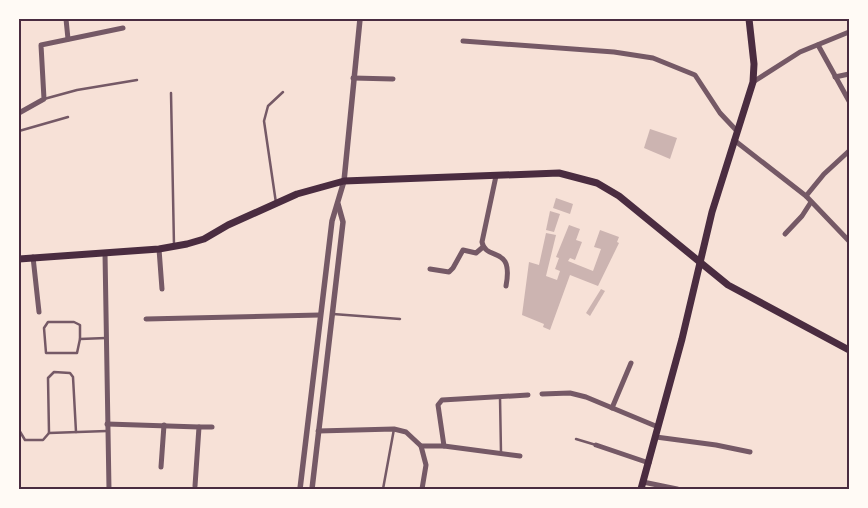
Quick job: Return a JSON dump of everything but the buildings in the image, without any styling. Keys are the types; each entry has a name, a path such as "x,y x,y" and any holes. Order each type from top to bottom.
{"main road":[{"path":"642,486 693,298 699,263 736,130 753,82 754,64 749,19"},
{"path":"19,259 174,247 204,238 228,225 304,192 344,181 559,173 597,182 619,196 699,263 736,289 849,350"}],"street":[{"path":"66,19 68,39"},
{"path":"300,489 332,221 344,181 360,19"},
{"path":"19,113 44,99 40,45 123,28"},
{"path":"753,82 800,52 849,32"},
{"path":"463,41 624,53 653,58 695,75 720,113 736,130"},
{"path":"818,45 849,100"},
{"path":"835,77 849,74"},
{"path":"353,78 392,79"},
{"path":"734,140 806,196 849,241"},
{"path":"806,196 824,174 849,151"},
{"path":"430,269 449,272 454,268 463,250 476,253 483,247 483,235 496,176"},
{"path":"785,234 802,216 811,202"},
{"path":"312,489 343,222 338,204"},
{"path":"483,247 505,260 508,274 506,286"},
{"path":"159,249 162,289"},
{"path":"105,253 109,489"},
{"path":"33,257 39,312"},
{"path":"326,270 336,271"},
{"path":"146,319 320,316"},
{"path":"612,408 631,363"},
{"path":"542,394 570,393 658,427"},
{"path":"444,446 439,402 474,397 528,395"},
{"path":"107,424 212,427"},
{"path":"161,467 164,425"},
{"path":"195,486 200,427"},
{"path":"318,431 394,429 406,432 421,446 426,465 422,489"},
{"path":"656,437 716,445 750,452"},
{"path":"596,445 649,462"},
{"path":"421,446 444,446 520,456"},
{"path":"642,486 677,489"}],"lane":[{"path":"44,99 77,90 136,80"},
{"path":"171,92 174,247"},
{"path":"277,204 264,121 268,106 283,92"},
{"path":"19,131 68,117"},
{"path":"332,314 400,319"},
{"path":"48,322 74,322 80,325 80,339 77,353 48,354 44,350 44,328 48,322"},
{"path":"80,339 106,338"},
{"path":"19,430 25,440 43,440 49,433 48,378 54,372 70,373 73,377 76,432"},
{"path":"500,397 501,455"},
{"path":"383,489 394,429"},
{"path":"49,433 107,431"},
{"path":"576,439 596,445"}]}
